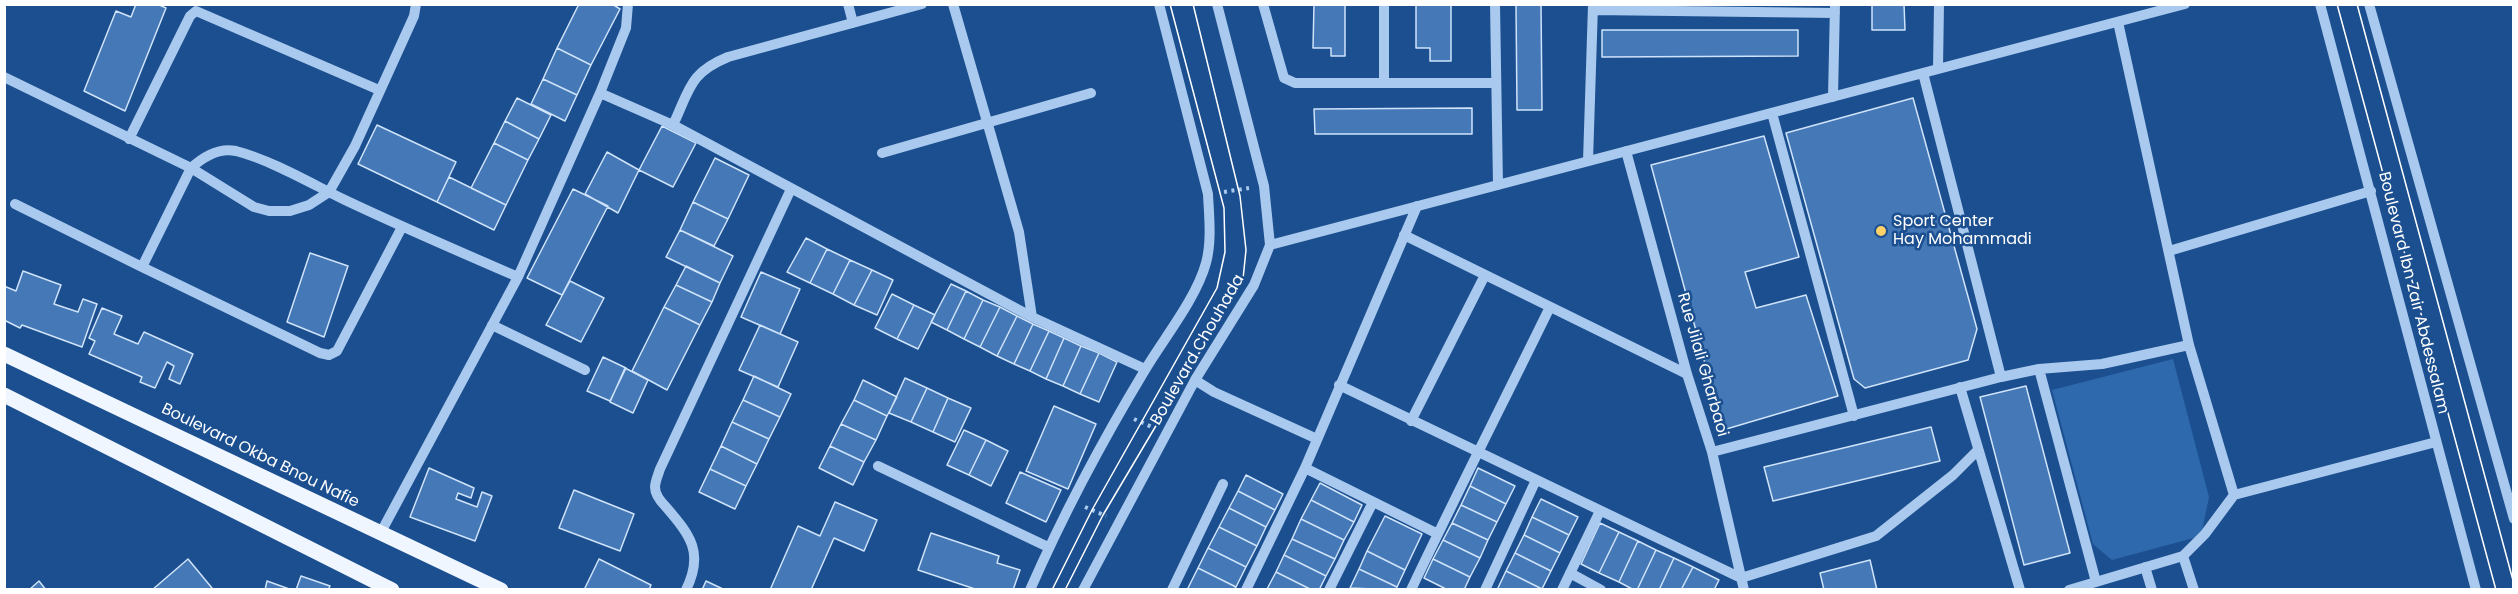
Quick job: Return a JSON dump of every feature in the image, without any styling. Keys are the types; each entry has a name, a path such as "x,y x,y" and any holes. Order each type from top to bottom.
{"main road":[{"name":"Boulevard Okba Bnou Nafie","path":"4,354 501,590"},
{"path":"4,395 392,590"}],"street":[{"path":"4,77 191,168 254,207 269,211 290,211 309,205 329,192 355,146 414,16 416,4"},
{"path":"380,534 518,277 600,93 626,28 628,4"},
{"path":"848,4 853,23"},
{"path":"673,125 695,78 707,65 728,57 922,4"},
{"path":"953,4 1019,232 1032,317"},
{"name":"Boulevard Chouhada","path":"1029,590 1048,547 1121,412 1145,369 1180,316 1206,263 1210,221 1208,194 1159,4"},
{"name":"Boulevard Chouhada","path":"1083,590 1195,380 1254,285 1270,244 1264,186 1217,4"},
{"path":"1263,4 1284,78 1295,83 1495,83"},
{"path":"1384,4 1384,82"},
{"path":"1495,4 1498,185"},
{"path":"1938,69 1939,4"},
{"path":"1270,244 2185,4"},
{"name":"Boulevard Ibn Zair Abdessalam","path":"2320,4 2476,590"},
{"name":"Boulevard Ibn Zair Abdessalam","path":"2369,4 2508,478 2514,519"},
{"path":"1588,161 1593,7 1835,9 1833,97"},
{"path":"129,139 190,16 196,11 379,90"},
{"path":"2118,22 2189,345 2234,495"},
{"path":"1923,73 2001,377"},
{"path":"600,93 673,125 1032,317 1145,369"},
{"path":"882,153 1091,93"},
{"path":"1772,113 1854,416"},
{"path":"142,267 191,168 202,158 213,153 235,151 518,277"},
{"name":"Rue Jilali Gharbaoi","path":"1626,151 1687,374 1712,452 1743,584"},
{"path":"686,590 694,573 696,559 681,524 661,501 655,486 660,470 791,189"},
{"path":"2169,251 2371,191"},
{"path":"15,204 320,353 329,355 337,351 402,227"},
{"path":"1246,590 1305,468 1315,438 1417,206"},
{"path":"1404,235 1687,374"},
{"path":"1411,421 1485,275"},
{"path":"1413,589 1436,533 1479,452 1550,307"},
{"path":"492,325 585,370"},
{"path":"1712,452 2001,377 2039,369 2102,364 2189,345"},
{"path":"2039,369 2096,582"},
{"path":"1195,380 1214,392 1315,438"},
{"path":"1339,385 1600,511 1743,584 1876,536 1953,475 1978,450"},
{"path":"1960,387 2020,590"},
{"path":"2069,590 2183,556 2212,526 2234,495 2436,442"},
{"path":"878,466 1048,547"},
{"path":"1305,468 1436,533"},
{"path":"1485,590 1536,480"},
{"path":"1172,590 1223,484"},
{"path":"1329,590 1373,502"},
{"path":"1562,590 1600,511"},
{"path":"2183,556 2194,590"},
{"path":"2145,567 2152,590"},
{"path":"1570,573 1600,590"}],"path":[{"path":"1208,194 1264,186"},
{"path":"1121,412 1166,435"},
{"path":"1074,502 1119,521"}],"shaded area":[{"path":"2173,359 2209,497 2201,536 2112,560 2093,544 2052,390"}],"building":[{"path":"136,4 157,4 166,8 125,111 84,91 116,11 131,17"},
{"path":"579,4 612,4 620,9 591,65 557,48"},
{"path":"1314,4 1345,4 1345,56 1331,56 1331,48 1313,48"},
{"path":"1416,4 1451,4 1451,61 1430,61 1430,48 1416,48"},
{"path":"1516,4 1541,4 1542,110 1517,110"},
{"path":"1872,4 1904,4 1905,30 1872,30"},
{"path":"1602,30 1798,30 1798,56 1602,57"},
{"path":"557,48 591,65 577,95 543,79"},
{"path":"543,79 577,95 565,121 531,104"},
{"path":"517,98 551,115 539,139 505,121"},
{"name":"Sport Center Hay Mohammadi","path":"1913,98 1977,329 1968,360 1865,388 1854,379 1786,133"},
{"path":"1472,108 1472,134 1315,134 1314,109"},
{"path":"505,121 539,139 528,160 494,143"},
{"path":"377,125 456,162 437,202 358,164"},
{"path":"662,126 696,143 673,187 639,170"},
{"path":"1764,136 1799,257 1745,272 1756,308 1806,295 1838,396 1723,430 1651,165"},
{"path":"494,143 528,160 506,205 471,188"},
{"path":"607,152 639,170 618,213 585,194"},
{"path":"715,158 749,175 728,219 693,202"},
{"path":"449,177 506,205 494,230 437,202"},
{"path":"573,189 608,206 562,295 527,278"},
{"path":"693,202 728,219 714,246 680,230"},
{"path":"680,230 733,256 720,283 666,257"},
{"path":"806,238 827,249 810,283 787,272"},
{"path":"827,249 850,260 833,294 810,283"},
{"path":"310,253 348,266 324,337 287,322"},
{"path":"850,260 872,270 854,305 833,294"},
{"path":"686,266 720,283 712,302 676,285"},
{"path":"872,270 893,280 877,315 854,305"},
{"path":"23,271 61,285 54,304 78,312 83,299 97,304 82,347 22,325 20,328 4,320 4,286 16,291"},
{"path":"761,272 800,289 780,334 741,317"},
{"path":"570,281 604,298 581,342 546,325"},
{"path":"951,284 966,291 947,330 931,322"},
{"path":"676,285 712,302 700,325 664,307"},
{"path":"966,291 983,300 964,339 947,330"},
{"path":"892,294 914,305 897,339 875,328"},
{"path":"983,300 1000,307 980,347 964,339"},
{"path":"914,305 935,315 918,349 897,339"},
{"path":"664,307 700,325 667,390 632,371"},
{"path":"1000,307 1017,316 997,356 980,347"},
{"path":"102,308 122,316 114,334 138,344 144,332 193,354 180,384 169,379 174,366 167,362 155,388 140,382 142,377 89,354 95,341 89,338"},
{"path":"1017,316 1033,324 1014,364 997,356"},
{"path":"1033,324 1049,331 1030,371 1014,364"},
{"path":"760,325 798,342 778,387 739,370"},
{"path":"1049,331 1064,338 1046,379 1030,371"},
{"path":"1064,338 1081,346 1063,386 1046,379"},
{"path":"1081,346 1099,353 1080,394 1063,386"},
{"path":"1099,353 1117,362 1099,402 1080,394"},
{"path":"603,357 626,368 610,401 587,391"},
{"path":"625,368 648,380 633,413 610,402"},
{"path":"754,376 791,394 780,417 743,400"},
{"path":"905,378 927,388 911,422 889,413"},
{"path":"863,380 897,397 887,416 854,400"},
{"path":"2026,386 2070,553 2024,565 1980,397"},
{"path":"927,388 948,398 933,432 911,422"},
{"path":"948,398 971,408 955,442 933,432"},
{"path":"743,400 780,417 769,439 732,422"},
{"path":"854,400 887,416 876,440 841,424"},
{"path":"1054,406 1096,424 1068,489 1026,471"},
{"path":"732,422 769,439 757,464 721,446"},
{"path":"841,424 876,440 864,462 830,446"},
{"path":"1931,427 1940,461 1773,501 1764,467"},
{"path":"964,430 986,440 969,475 947,465"},
{"path":"986,440 1008,451 991,486 969,475"},
{"path":"721,446 757,464 746,486 710,469"},
{"path":"830,446 864,462 853,485 819,468"},
{"path":"429,468 474,488 471,498 458,493 456,499 477,507 482,492 492,496 475,541 410,517"},
{"path":"1478,468 1515,486 1506,504 1470,486"},
{"path":"710,469 746,486 735,509 699,492"},
{"path":"1020,472 1061,490 1046,522 1006,503"},
{"path":"1246,475 1283,494 1275,510 1238,491"},
{"path":"1320,483 1362,505 1354,522 1311,500"},
{"path":"1470,486 1506,504 1497,522 1461,505"},
{"path":"574,490 634,514 620,551 559,528"},
{"path":"1238,491 1275,510 1266,527 1229,508"},
{"path":"1541,499 1578,517 1569,535 1532,517"},
{"path":"1311,500 1354,522 1344,540 1301,519"},
{"path":"835,502 877,520 864,551 834,538 811,590 770,590 798,526 820,536"},
{"path":"1461,505 1497,522 1488,540 1452,523"},
{"path":"1229,508 1266,527 1257,546 1219,527"},
{"path":"1385,516 1422,534 1405,570 1367,551"},
{"path":"1532,517 1569,535 1560,553 1524,535"},
{"path":"1301,519 1344,540 1335,559 1292,539"},
{"path":"1452,523 1488,540 1480,558 1443,540"},
{"path":"1600,523 1619,532 1599,573 1581,564"},
{"path":"1219,527 1257,546 1246,567 1208,548"},
{"path":"1619,532 1638,541 1619,582 1599,573"},
{"path":"931,533 999,556 997,563 1020,570 1013,590 978,590 918,570"},
{"path":"1524,535 1560,553 1551,571 1515,553"},
{"path":"1292,539 1335,559 1326,576 1284,555"},
{"path":"1443,540 1480,558 1470,577 1433,559"},
{"path":"1638,541 1656,550 1637,590 1634,590 1619,582"},
{"path":"1208,548 1246,567 1236,587 1198,568"},
{"path":"1656,550 1674,558 1659,590 1637,590"},
{"path":"1367,551 1405,570 1397,587 1359,569"},
{"path":"1515,553 1551,571 1542,589 1506,571"},
{"path":"1284,555 1326,576 1319,590 1312,590 1276,572"},
{"path":"1674,558 1693,567 1681,590 1659,590"},
{"path":"188,559 212,588 210,590 152,590"},
{"path":"599,559 651,585 649,590 584,590"},
{"path":"1433,559 1470,577 1464,590 1448,590 1424,578"},
{"path":"1870,560 1877,590 1824,590 1820,573"},
{"path":"1693,567 1719,580 1714,590 1681,590"},
{"path":"1198,568 1236,587 1234,590 1187,590"},
{"path":"1359,569 1397,587 1396,590 1350,588"},
{"path":"1506,571 1542,589 1542,590 1497,590"},
{"path":"1276,572 1312,590 1267,589"},
{"path":"301,576 330,586 328,590 296,590"},
{"path":"39,581 46,590 29,590"},
{"path":"267,581 292,590 265,590"},
{"path":"706,581 725,590 702,590"}],"tram line":[{"path":"1052,590 1092,510 1217,288 1225,252 1224,208 1170,4"},
{"path":"1065,590 1103,515 1243,279 1246,250 1240,196 1193,4"},
{"path":"2337,4 2496,590"},
{"path":"2357,4 2514,584"}],"place":[{"name":"Sport Center Hay Mohammadi","path":"1881,231"}]}
